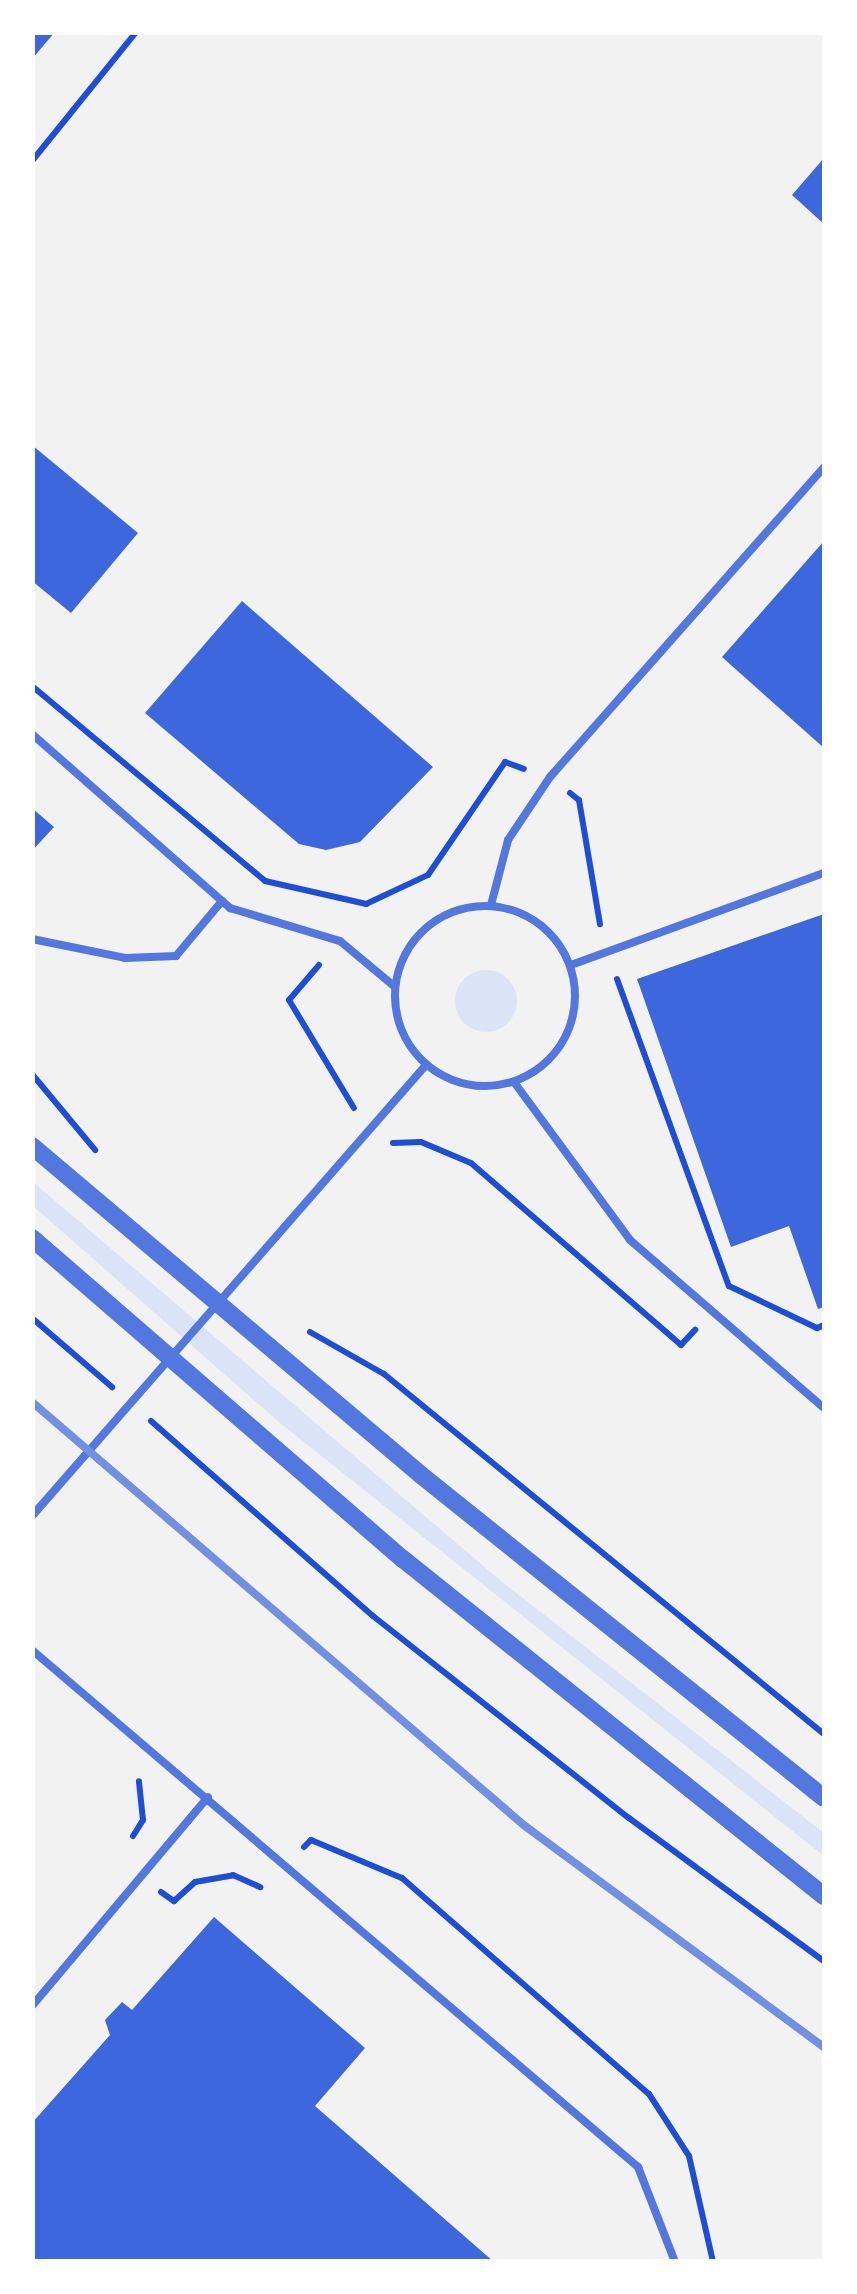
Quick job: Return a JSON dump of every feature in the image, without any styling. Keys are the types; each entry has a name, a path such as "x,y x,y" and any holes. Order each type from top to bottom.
{"street":[{"path":"32,1146 420,1475 824,1798"},
{"path":"32,1238 403,1560 824,1896"}],"lane":[{"path":"491,905 508,840 550,777 824,467"},
{"path":"32,734 222,901 340,941 394,986"},
{"path":"571,965 824,873"},
{"path":"32,940 124,958 176,956 222,901"},
{"path":"491,905 540,924 571,965 573,1021 560,1048 514,1082 468,1084 426,1065 407,1043 394,986 416,936 438,918 491,905"},
{"path":"32,1516 426,1065"},
{"path":"514,1082 630,1240 824,1408"},
{"path":"32,1650 638,2168 675,2262"},
{"path":"32,2006 208,1798"}],"path":[{"path":"32,161 136,32"},
{"path":"32,686 265,882 366,904"},
{"path":"730,1286 713,1312 680,1346 471,1164 421,1142 398,1146 371,1126 342,1095 289,1000 366,904 428,875 504,762 550,777 579,800 607,953 730,1286 816,1328 824,1325"},
{"path":"32,1074 101,1157"},
{"path":"32,1318 121,1395"},
{"path":"294,1319 384,1374 824,1734"},
{"path":"136,1408 373,1616 629,1818 824,1961"}],"shaded area":[{"path":"486,970 508,979 517,1001 508,1023 486,1032 464,1023 455,1001 464,979"},
{"path":"33,1182 501,1581 824,1833 824,1856 280,1423 33,1206"}],"building":[{"path":"32,32 55,32 32,59"},
{"path":"824,158 824,224 792,195"},
{"path":"32,445 138,533 71,613 32,581"},
{"path":"824,541 824,748 722,657"},
{"path":"242,601 433,767 360,842 326,850 299,844 145,713"},
{"path":"32,808 54,827 32,851"},
{"path":"824,914 824,1307 818,1309 789,1226 731,1247 637,979"},
{"path":"214,1917 365,2048 315,2106 494,2262 32,2262 32,2123 110,2035 105,2020 122,2002 132,2010"}],"railway":[{"path":"32,1402 525,1826 824,2047"}]}
